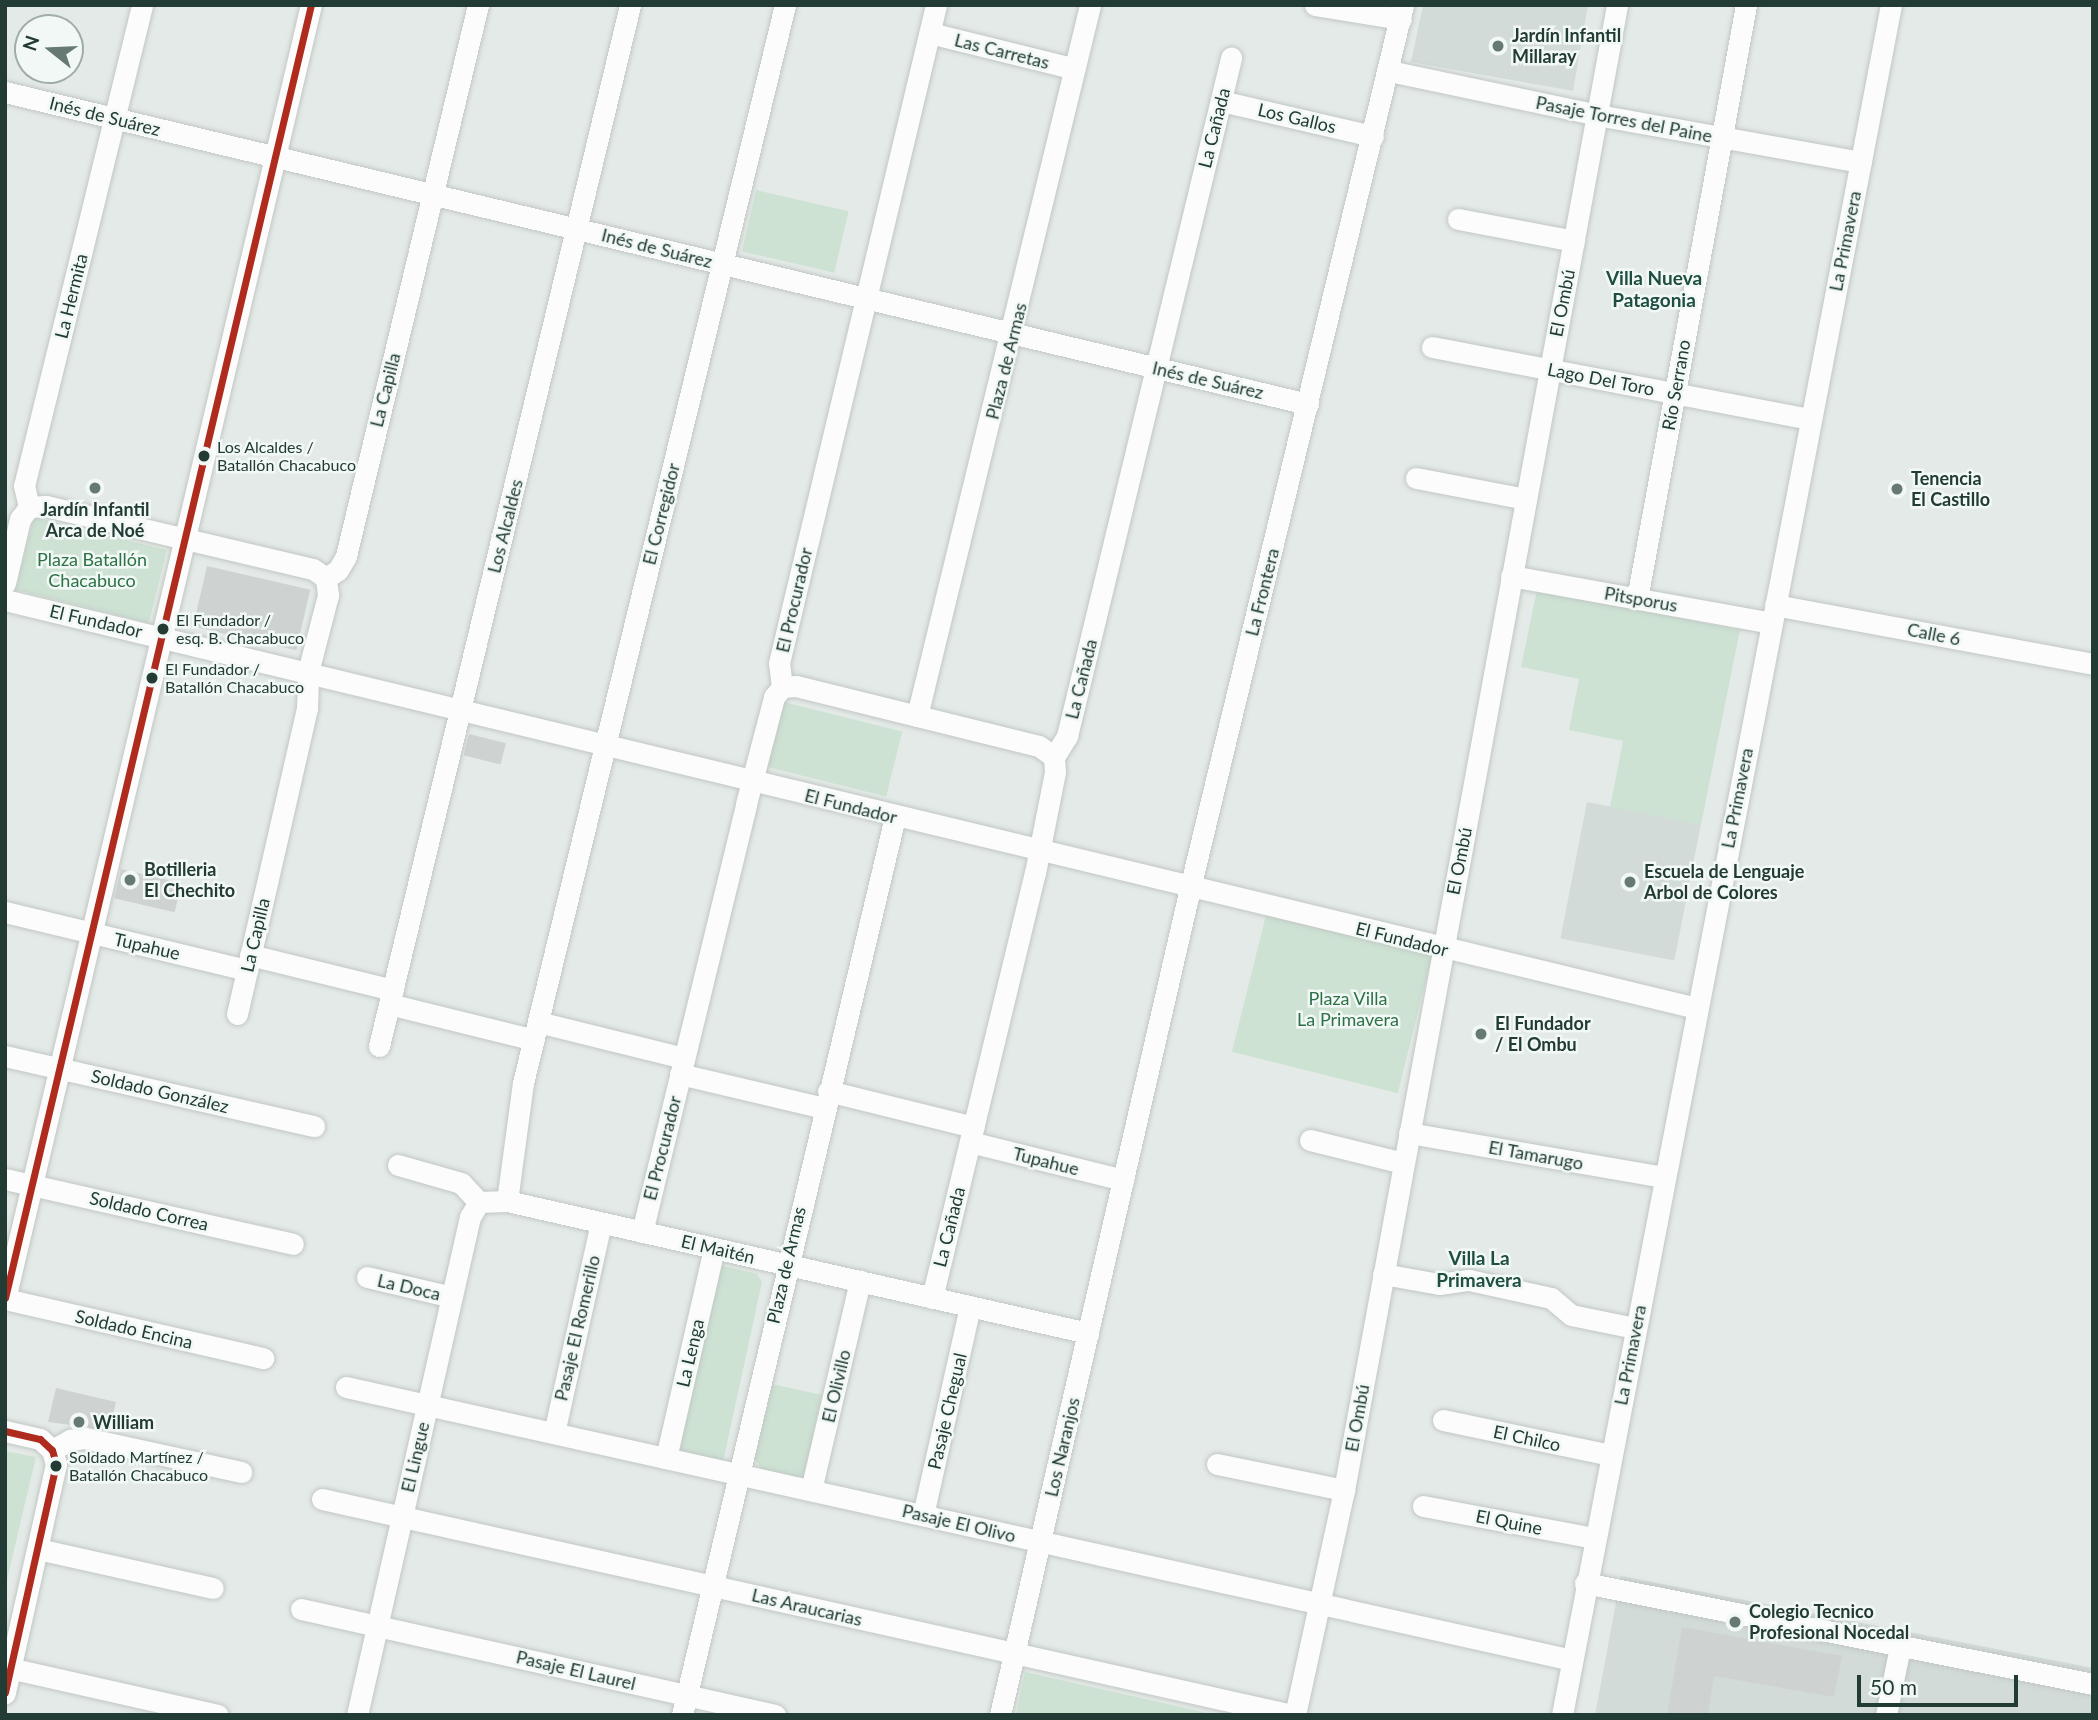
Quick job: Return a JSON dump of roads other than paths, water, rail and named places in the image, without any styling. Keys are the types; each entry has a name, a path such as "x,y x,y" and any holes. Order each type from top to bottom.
{"street":[{"name":"La Hermita","path":"5,583 20,519 29,507 24,486 142,5"},
{"path":"5,1299 159,636 311,5"},
{"name":"La Capilla","path":"237,1014 307,708 308,673 328,594 326,578 338,570 345,556 478,5"},
{"name":"Los Alcaldes","path":"379,1046 630,5"},
{"name":"El Corregidor","path":"536,1031 785,5"},
{"name":"El Procurador","path":"642,1232 746,804 755,782 774,697 782,687 779,663 936,5"},
{"name":"Plaza de Armas","path":"917,716 1013,334 1090,5"},
{"path":"1315,5 1402,12"},
{"name":"El Ombú","path":"1293,1715 1320,1604 1343,1490 1617,5"},
{"name":"Río Serrano","path":"1637,599 1746,5"},
{"name":"La Primavera","path":"1562,1715 1891,5"},
{"name":"La Frontera","path":"1123,1180 1190,888 1402,12"},
{"name":"Las Carretas","path":"930,33 1075,69"},
{"name":"La Cañada","path":"932,1298 1035,873 1036,850 1055,772 1054,757 1067,736 1231,58"},
{"name":"Pasaje Torres del Paine","path":"1389,71 1597,115 1860,162"},
{"name":"Inés de Suárez","path":"5,92 1308,404"},
{"name":"Los Gallos","path":"1221,101 1373,136"},
{"path":"1458,219 1574,241"},
{"name":"Lago Del Toro","path":"1432,348 1811,419"},
{"path":"1416,478 1526,499"},
{"path":"29,507 40,505 313,569 326,578"},
{"name":"Pitsporus","path":"1511,576 1637,599 1773,614"},
{"name":"El Fundador","path":"5,600 1442,949 1697,1008"},
{"name":"Calle 6","path":"1773,614 2093,664"},
{"path":"782,687 796,686 1039,746 1054,757"},
{"name":"Plaza de Armas","path":"685,1705 786,1265 895,817"},
{"name":"Tupahue","path":"5,912 90,932 249,962 826,1100 972,1135 1123,1180"},
{"path":"507,1201 517,1107 536,1031"},
{"name":"Soldado González","path":"5,1056 314,1126"},
{"name":"El Tamarugo","path":"1409,1133 1664,1177"},
{"path":"1310,1140 1403,1163"},
{"path":"398,1165 461,1183 479,1202"},
{"name":"Soldado Correa","path":"5,1179 293,1244"},
{"name":"Los Naranjos","path":"1000,1715 1123,1180"},
{"name":"El Maitén","path":"479,1202 507,1201 1088,1333"},
{"name":"El Lingue","path":"357,1715 472,1211 479,1202"},
{"name":"Pasaje El Romerillo","path":"554,1433 601,1223"},
{"name":"La Lenga","path":"666,1458 714,1248"},
{"path":"1383,1274 1439,1284 1461,1280 1551,1298 1571,1315 1635,1328"},
{"name":"La Doca","path":"367,1277 452,1297"},
{"name":"El Olivillo","path":"811,1490 860,1281"},
{"name":"Soldado Encina","path":"5,1299 263,1358"},
{"name":"Pasaje Chegual","path":"923,1516 970,1306"},
{"name":"Pasaje El Olivo","path":"346,1387 1572,1660"},
{"name":"El Chilco","path":"1443,1420 1610,1455"},
{"path":"5,1431 40,1439 52,1450 55,1472 8,1668 5,1693"},
{"path":"52,1450 70,1440 85,1438 241,1472"},
{"path":"1217,1464 1343,1490"},
{"name":"Las Araucarias","path":"322,1499 1293,1715"},
{"name":"El Quine","path":"1423,1506 1594,1538"},
{"path":"38,1549 213,1588"},
{"path":"1586,1583 2093,1684"},
{"name":"Pasaje El Laurel","path":"301,1609 685,1705 775,1715"},
{"path":"1886,1715 1900,1647"},
{"path":"8,1668 218,1715"}],"place":[{"name":"Jardín Infantil Millaray","path":"1498,46"},
{"name":"Los Alcaldes / Batallón Chacabuco","path":"204,456"},
{"name":"Jardín Infantil Arca de Noé","path":"95,488"},
{"name":"Tenencia El Castillo","path":"1897,489"},
{"name":"El Fundador / esq. B. Chacabuco","path":"163,629"},
{"name":"El Fundador / Batallón Chacabuco","path":"152,678"},
{"name":"Botilleria El Chechito","path":"130,880"},
{"name":"Escuela de Lenguaje Arbol de Colores","path":"1630,882"},
{"name":"El Fundador / El Ombu","path":"1481,1034"},
{"name":"William","path":"79,1422"},
{"name":"Soldado Martínez / Batallón Chacabuco","path":"56,1466"},
{"name":"Colegio Tecnico Profesional Nocedal","path":"1735,1622"}],"district":[{"name":"Villa Nueva Patagonia","path":"1654,289"},
{"name":"Villa La Primavera","path":"1479,1269"}],"park label":[{"name":"Plaza Batallón Chacabuco","path":"92,570"},
{"name":"Plaza Villa La Primavera","path":"1348,1009"}]}
